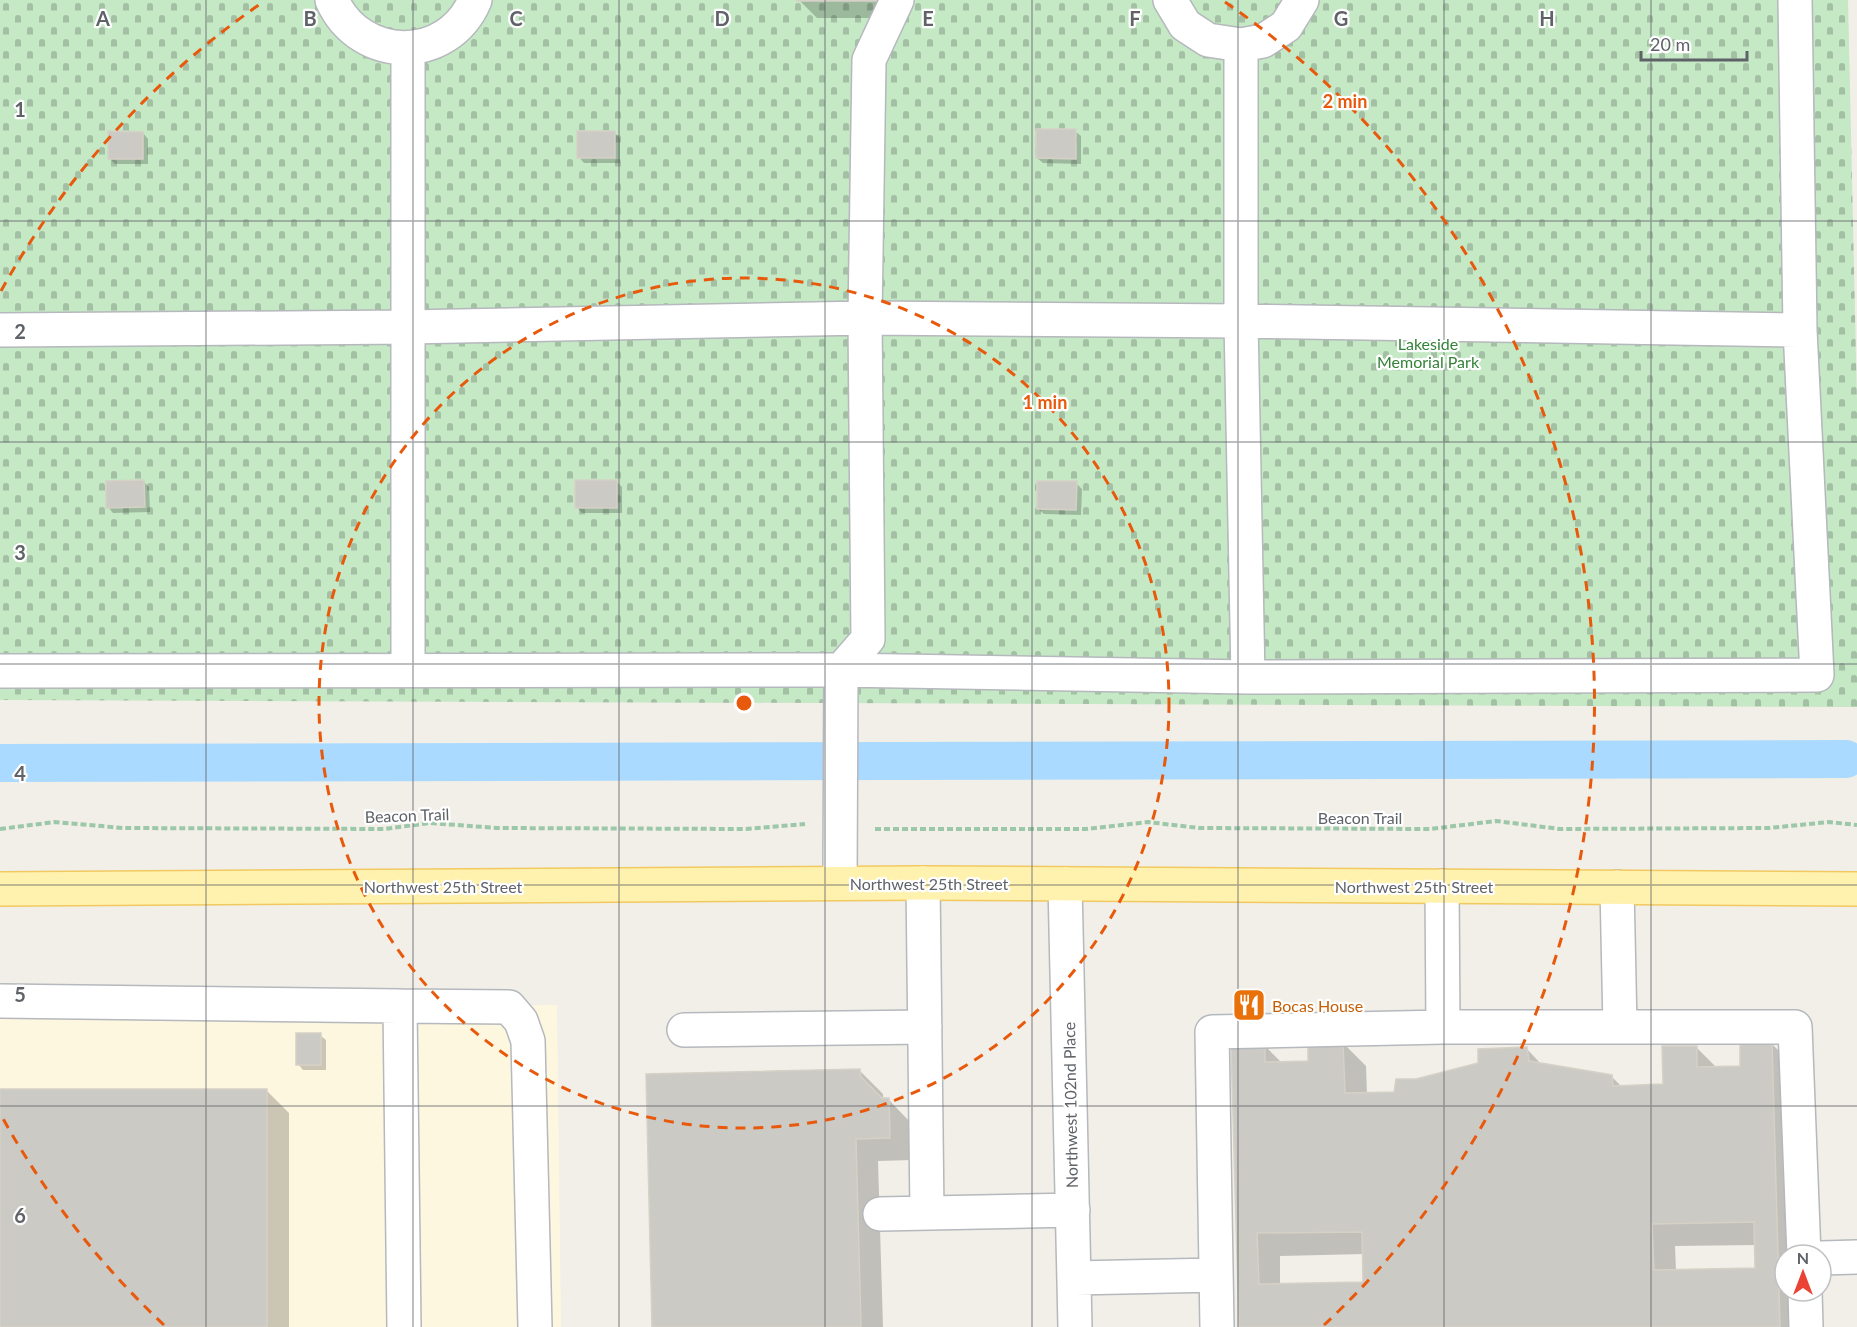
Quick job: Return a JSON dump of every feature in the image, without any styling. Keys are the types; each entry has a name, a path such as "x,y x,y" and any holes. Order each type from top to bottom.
{"main road":[{"name":"Northwest 25th Street","path":"0,889 923,883 1857,890"}],"street":[{"path":"332,0 338,14 357,33 381,45 408,48 432,43 455,29 475,0"},
{"path":"840,883 841,670 868,639 865,318 869,60 897,0"},
{"path":"1170,0 1185,25 1208,40 1241,45 1263,41 1286,26 1302,0"},
{"path":"0,671 841,670 1248,677 1817,675 1800,330 1795,0"},
{"path":"1241,45 1241,321 1248,677"},
{"path":"408,48 408,670"},
{"path":"0,330 408,327 865,318 1241,321 1800,330"},
{"path":"923,883 927,1213"},
{"name":"Northwest 102nd Place","path":"1065,884 1076,1327"},
{"path":"1442,886 1443,1027"},
{"path":"1617,887 1620,1027"},
{"path":"0,1001 509,1007 521,1022 528,1041 535,1327"},
{"path":"400,1006 404,1327"},
{"path":"684,1030 925,1027"},
{"path":"1217,1327 1212,1032 1443,1027 1795,1027 1804,1243"},
{"path":"880,1214 1073,1210"},
{"path":"1833,1258 1857,1257"},
{"path":"1075,1278 1216,1275"},
{"path":"1805,1303 1806,1327"}],"path":[{"name":"Beacon Trail","path":"872,829 1086,829 1148,822 1199,828 1430,830 1496,821 1560,829 1769,828 1829,822 1857,825"},
{"name":"Beacon Trail","path":"0,829 55,822 123,828 372,829 430,823 497,828 734,829 809,824"}],"shaded area":[{"path":"557,1005 561,1327 0,1327 0,1012"}],"green space":[{"name":"Lakeside Memorial Park","path":"0,0 1848,0 1857,403 1857,707 0,700"}],"building":[{"path":"884,0 884,1 797,1"},
{"path":"1036,129 1076,129 1076,159 1036,158"},
{"path":"108,131 143,132 143,159 108,159"},
{"path":"577,131 615,131 615,158 577,158"},
{"path":"144,480 145,507 106,508 106,481"},
{"path":"575,480 617,480 617,508 575,508"},
{"path":"1037,481 1077,481 1076,510 1037,509"},
{"path":"296,1033 321,1033 321,1065 296,1065"},
{"path":"1343,1041 1345,1093 1394,1092 1396,1079 1416,1079 1478,1063 1478,1049 1527,1047 1529,1061 1612,1075 1613,1086 1663,1084 1662,1046 1697,1046 1697,1067 1740,1066 1740,1043 1772,1041 1778,1243 1773,1243 1773,1303 1779,1303 1780,1327 1239,1327 1231,1045 1265,1044 1265,1062 1308,1061 1308,1042","holes":["1754,1222 1755,1268 1654,1270 1652,1224","1362,1232 1363,1282 1259,1284 1257,1233"]},
{"path":"860,1069 861,1077 882,1098 889,1098 890,1138 856,1139 861,1327 652,1327 646,1074"},
{"path":"0,1089 267,1089 267,1327 0,1327"}],"waterway":[{"path":"0,763 1846,759"}],"place":[{"name":"Bocas House","path":"1249,1005"}]}
